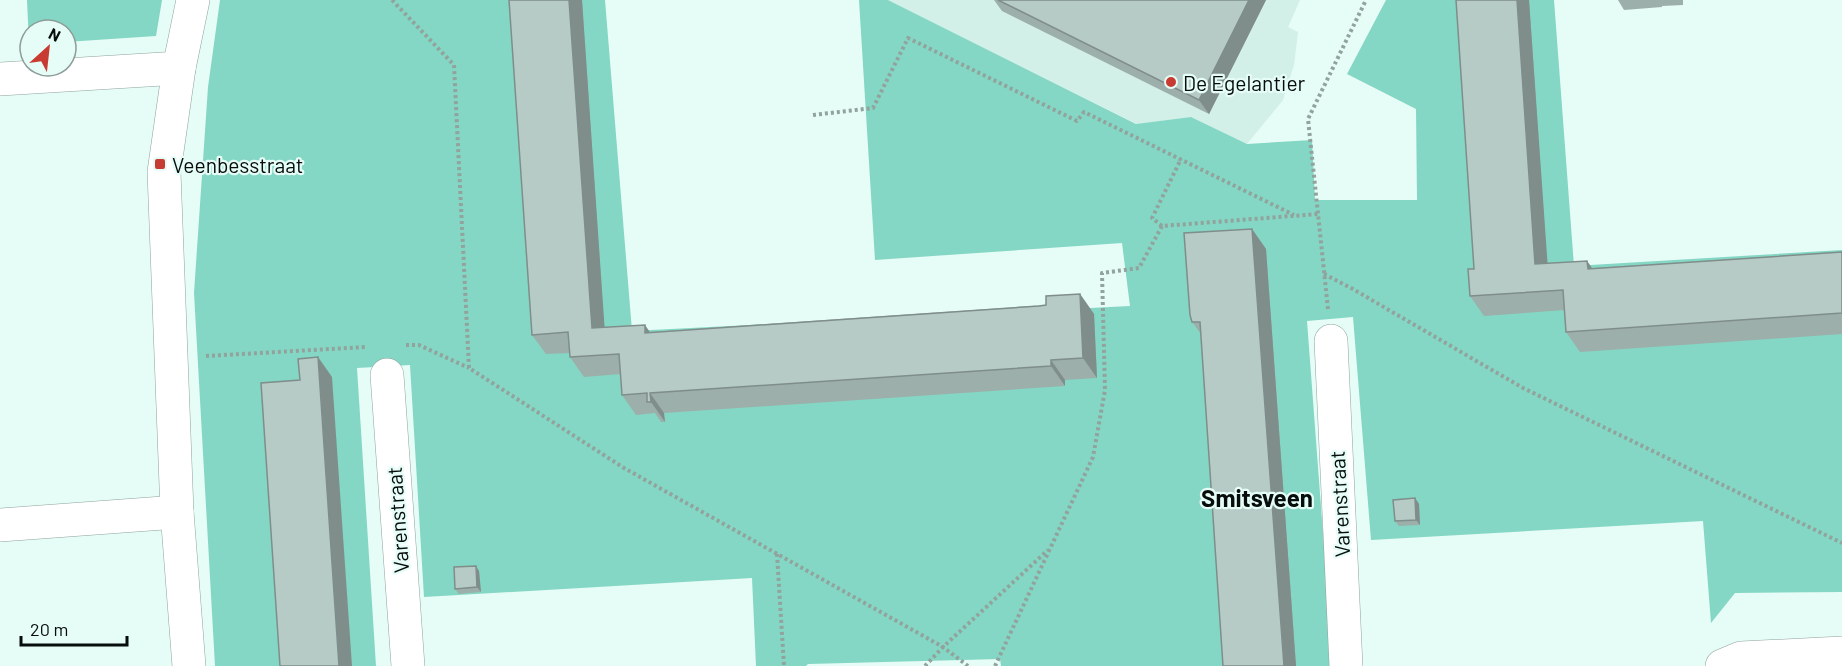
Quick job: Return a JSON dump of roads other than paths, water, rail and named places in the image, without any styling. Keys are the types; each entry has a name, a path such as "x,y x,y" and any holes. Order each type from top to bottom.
{"street":[{"path":"189,666 177,512 164,172 179,68 193,0"},
{"path":"0,79 179,68"},
{"name":"Varenstraat","path":"1331,341 1346,666"},
{"name":"Varenstraat","path":"386,360 408,666"},
{"path":"0,525 177,512"},
{"path":"1722,666 1741,658 1842,653"}],"place":[{"name":"De Egelantier","path":"1171,82"},
{"name":"Veenbesstraat","path":"160,164"}],"district":[{"name":"Smitsveen","path":"1257,497"}]}
